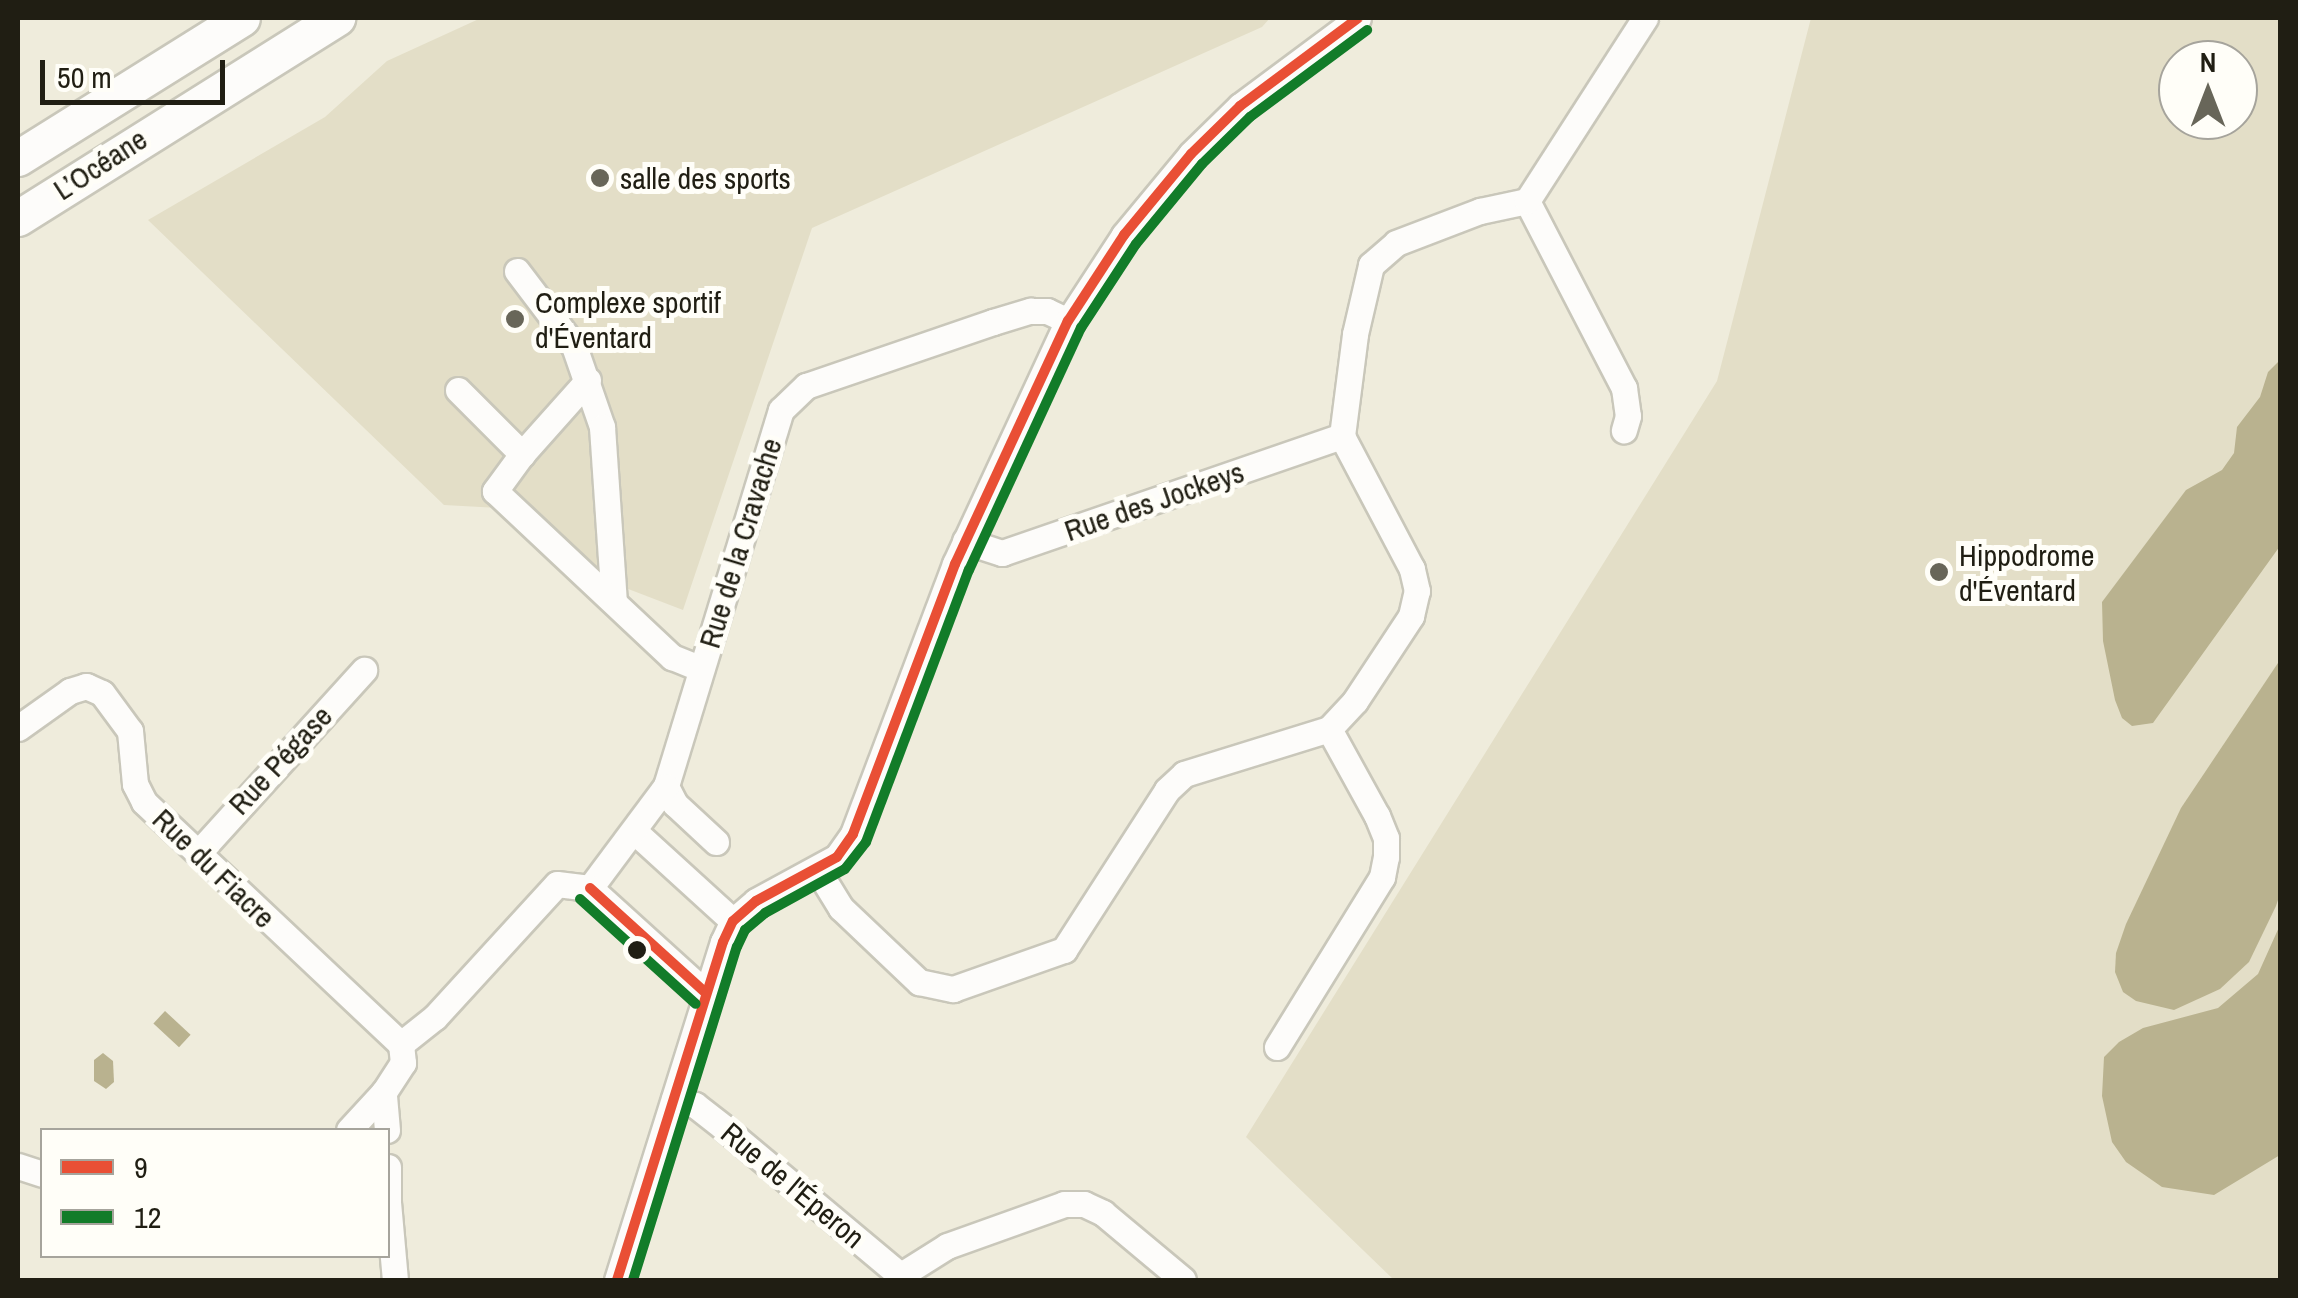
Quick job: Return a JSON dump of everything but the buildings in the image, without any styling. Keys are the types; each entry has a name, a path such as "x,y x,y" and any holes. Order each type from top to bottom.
{"highway":[{"name":"L’Océane","path":"18,158 242,18"},
{"name":"L’Océane","path":"18,218 337,18"}],"street":[{"path":"617,1280 706,993 733,921 756,900 837,857 853,834 965,541 1068,321 1124,234 1191,154 1240,106 1358,18"},
{"path":"816,869 841,908 919,982 953,990 1064,950 1167,790 1184,774 1330,729 1355,701 1411,616 1417,591 1412,568 1342,436 1366,276 1378,255 1396,243 1480,211 1527,202 1645,18"},
{"path":"1527,202 1624,388 1624,430"},
{"path":"517,271 574,346 602,427 614,601"},
{"name":"Rue de la Cravache","path":"590,888 666,786 781,410 806,386 1030,311 1047,311 1068,321"},
{"path":"588,380 522,454 496,491 672,658 700,670"},
{"path":"458,390 522,454"},
{"name":"Rue des Jockeys","path":"965,541 1002,553 1342,436"},
{"name":"Rue Pégase","path":"199,852 364,670"},
{"name":"Rue du Fiacre","path":"18,728 70,690 86,686 102,692 130,731 134,784 144,802 401,1044"},
{"path":"1277,1047 1382,877 1386,857 1386,838 1377,816 1330,729"},
{"path":"666,786 675,804 716,842"},
{"path":"634,831 733,921"},
{"path":"351,1128 403,1064 401,1044 435,1017 557,884 590,888 706,993"},
{"path":"384,1092 386,1128"},
{"name":"Rue de l'Éperon","path":"674,1098 695,1105 723,1127 903,1278"},
{"path":"903,1278 946,1246 1064,1204 1084,1204 1103,1213 1183,1280"},
{"path":"390,1224 395,1280"}],"shaded area":[{"name":"Complexe sportif d'Éventard","path":"481,18 1270,18 1262,27 812,228 683,610 610,582 499,508 444,505 148,220 325,117 387,61"},
{"name":"Hippodrome d'Éventard","path":"1811,18 2280,18 2280,1280 1394,1280 1246,1137 1717,381"},
{"path":"2280,360 2280,546 2153,723 2132,726 2122,718 2115,700 2103,641 2102,602 2186,490 2222,470 2234,453 2237,427 2260,397 2268,372"},
{"path":"2280,660 2280,894 2276,906 2249,962 2220,989 2174,1010 2136,1001 2123,992 2115,972 2116,953 2126,924 2181,808"},
{"path":"2280,925 2280,1155 2214,1195 2162,1187 2126,1162 2112,1142 2102,1096 2104,1057 2119,1042 2143,1028 2218,1008 2258,974"},
{"path":"165,1011 191,1035 179,1047 153,1023"},
{"path":"103,1053 113,1061 114,1082 106,1089 94,1081 94,1060"}],"transit line":[{"name":"9","path":"617,1280 723,942 733,921 756,901 837,857 853,834 955,564 1068,321 1124,235 1191,154 1240,106 1358,18"},
{"name":"12","path":"633,1280 737,947 745,930 765,913 845,869 866,842 969,570 1081,328 1136,244 1202,164 1250,117 1367,30"},
{"name":"9","path":"590,888 706,993"},
{"name":"12","path":"580,899 696,1004"}],"place":[{"name":"salle des sports","path":"600,178"},
{"name":"Complexe sportif d'Éventard","path":"515,319"},
{"name":"Hippodrome d'Éventard","path":"1939,572"}]}
